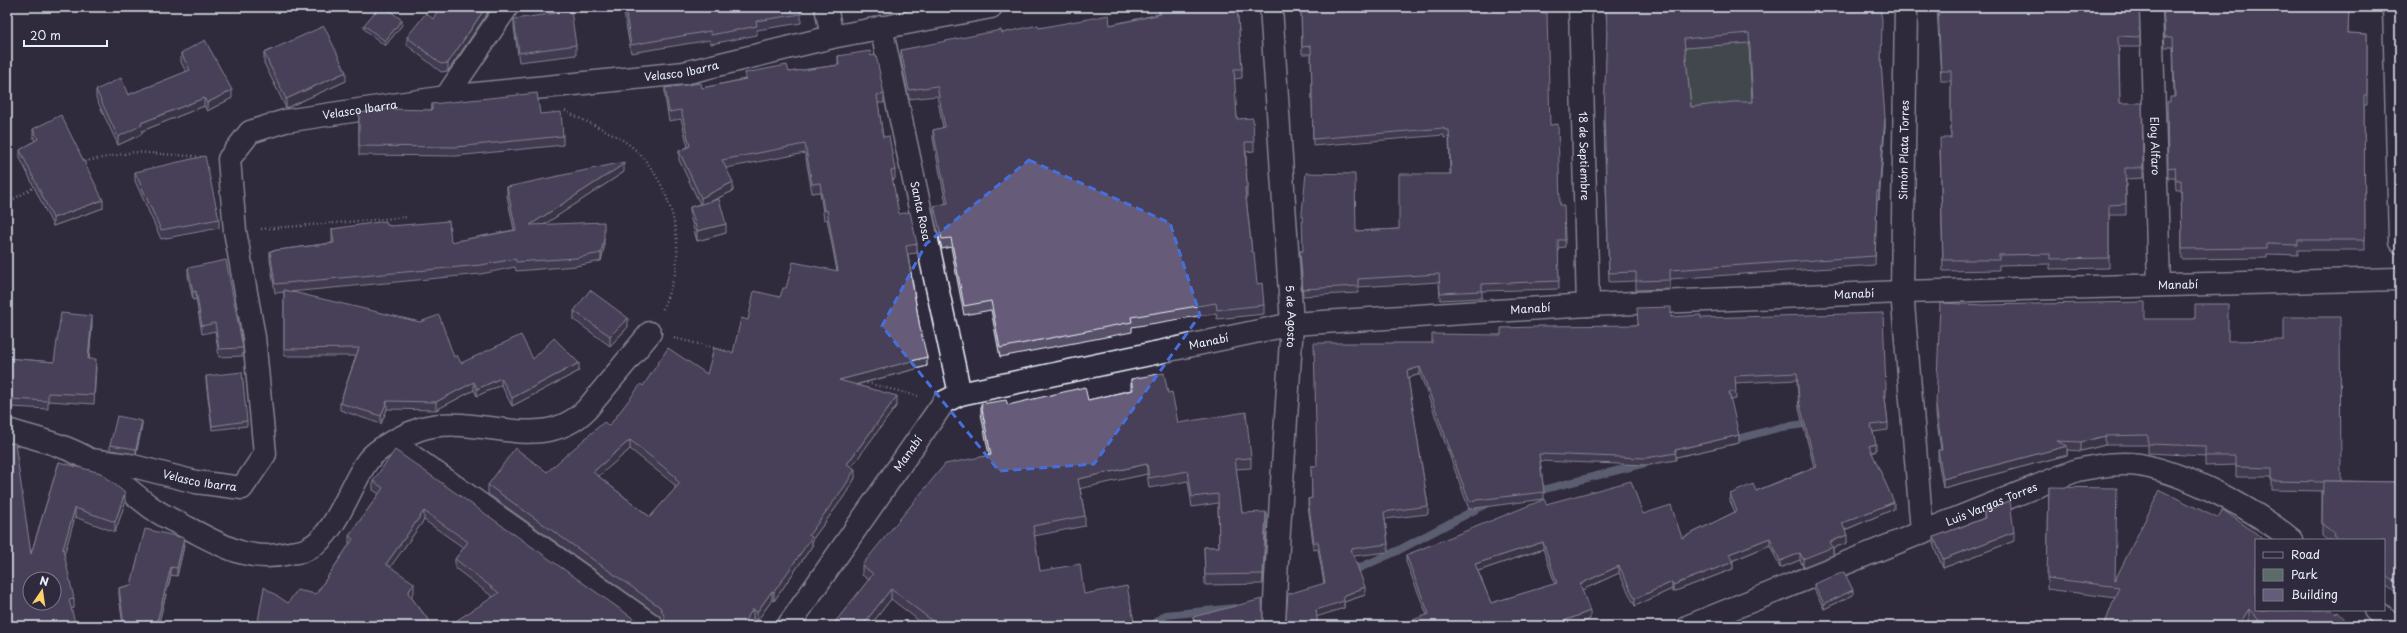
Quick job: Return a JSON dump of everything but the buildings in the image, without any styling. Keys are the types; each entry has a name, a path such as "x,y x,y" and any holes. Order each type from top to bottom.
{"street":[{"path":"446,97 507,7"},
{"path":"826,7 832,37"},
{"name":"Velasco Ibarra","path":"90,460 129,465 196,482 242,488 265,454 254,337 235,232 229,159 250,132 285,121 446,97 684,73 832,37 991,7"},
{"name":"5 de Agosto","path":"1272,7 1292,324 1275,585 1274,626"},
{"name":"18 de Septiembre","path":"1580,7 1588,305"},
{"name":"Simón Plata Torres","path":"1906,7 1902,292 1922,531"},
{"name":"Eloy Alfaro","path":"2151,7 2159,285"},
{"path":"2394,7 2400,242"},
{"name":"Santa Rosa","path":"881,27 952,398"},
{"name":"Manabí","path":"788,626 952,398 1292,324 1588,305 1902,292 2400,279"},
{"path":"8,431 55,445 90,460 154,510 229,549 254,557 278,556 307,549 323,537 367,462 392,442 421,429 450,424 526,432 558,429 580,416 587,409 650,333"},
{"path":"392,442 652,626"},
{"name":"Luis Vargas Torres","path":"1689,626 1922,531 2077,470 2108,464 2139,465 2172,473 2238,505 2279,530 2291,539"},
{"path":"2376,611 2394,626"}],"path":[{"path":"558,108 627,143 648,162 662,188 677,230 675,273 662,310 650,333 742,354"},
{"path":"74,164 94,158 134,152 229,159"},
{"path":"7,203 40,183"},
{"path":"235,232 408,217"},
{"path":"857,381 952,398"}],"highlighted area":[{"path":"1029,160 1170,223 1200,315 1094,464 999,471 882,326 926,244"}],"green space":[{"path":"1749,43 1753,111 1691,116 1684,48"}],"waterway":[{"path":"1729,441 1782,427 1813,423"},
{"path":"1534,492 1650,462"},
{"path":"1350,572 1397,551 1484,505"},
{"path":"1152,626 1166,615 1235,608"}]}
